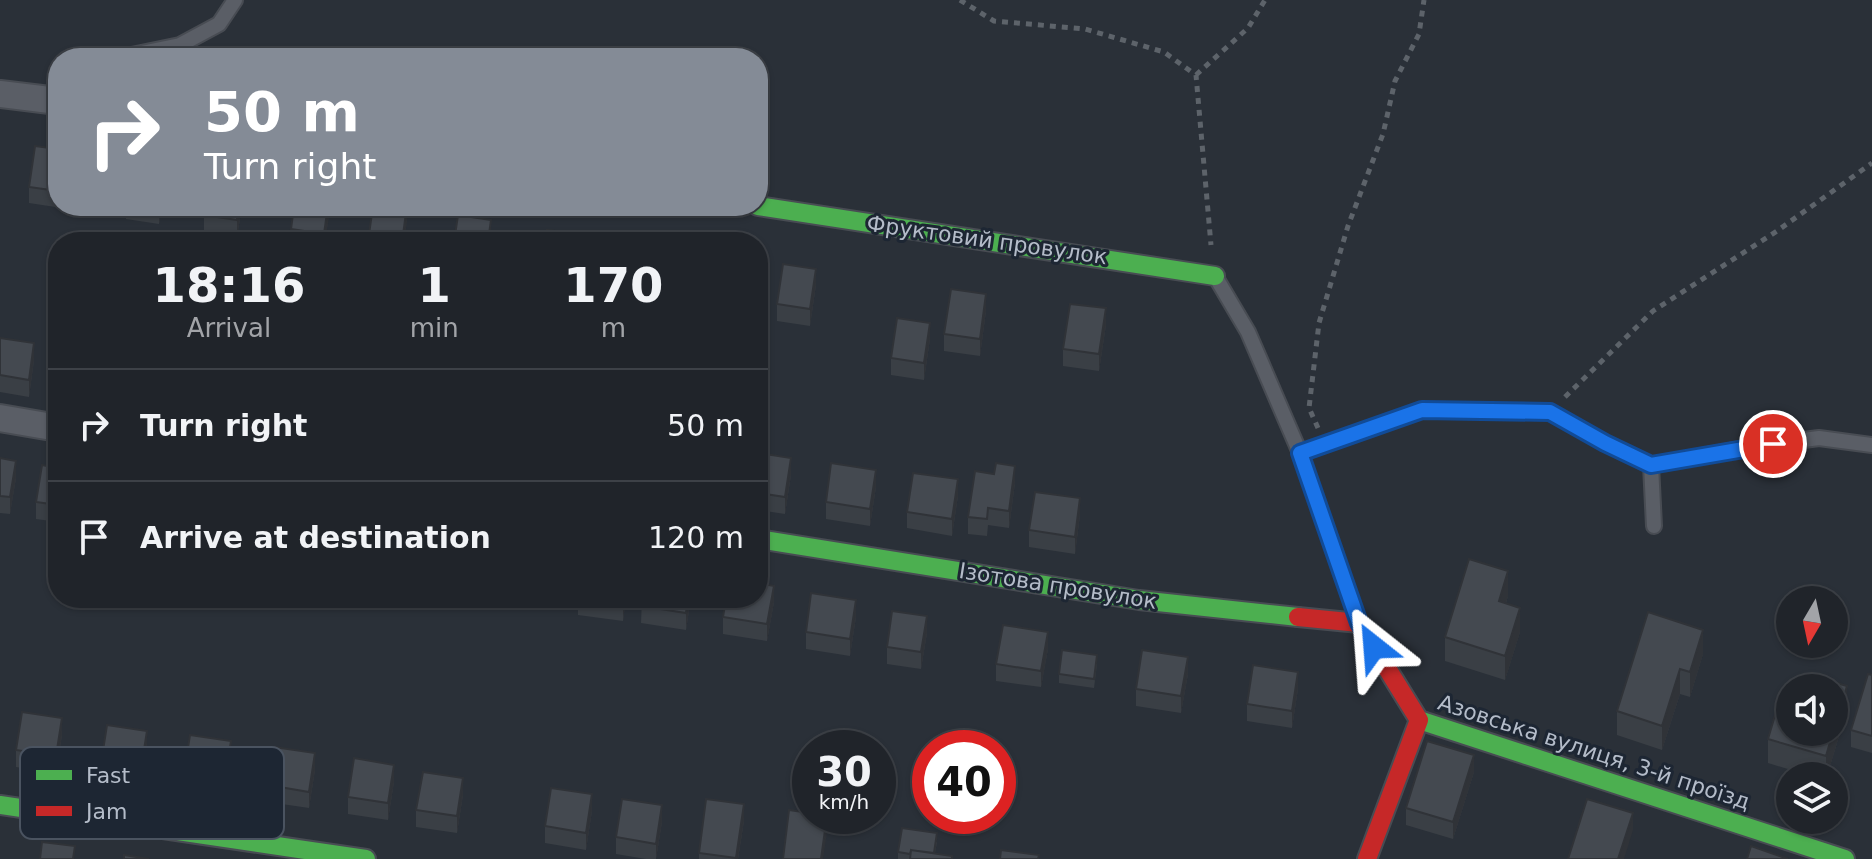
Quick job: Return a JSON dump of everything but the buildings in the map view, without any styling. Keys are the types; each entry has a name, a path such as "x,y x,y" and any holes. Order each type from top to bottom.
{"street":[{"path":"0,94 48,97"},
{"name":"Фруктовий провулок","path":"768,208 1215,276"},
{"path":"0,418 48,426"},
{"name":"Ізотова провулок","path":"768,541 1139,600 1359,623"},
{"path":"1359,623 1419,720 1367,859"},
{"name":"Азовська вулиця, 3-й проїзд","path":"1419,720 1845,859"},
{"path":"0,805 20,808"},
{"path":"230,839 366,859"}],"lane":[{"path":"165,48 180,45 219,24 235,0"},
{"path":"1215,276 1248,332 1300,453 1359,623"},
{"path":"1300,453 1422,410 1550,412 1651,465 1819,438 1872,445"},
{"path":"1651,465 1654,526"}],"path":[{"path":"960,0 994,21 1085,29 1164,52 1196,75 1215,276"},
{"path":"1196,75 1248,28 1265,0"},
{"path":"1325,444 1309,408 1319,323 1348,226 1383,134 1395,81 1419,34 1424,0"},
{"path":"1550,412 1653,311 1777,231 1872,163"}],"traffic: fast":[{"path":"768,208 1215,276"},
{"path":"768,541 1139,600 1298,617"},
{"path":"1419,720 1845,859"},
{"path":"0,805 20,808"},
{"path":"230,839 366,859"}],"traffic: jam":[{"path":"1298,617 1359,623 1419,720 1367,859"}],"route":[{"path":"1374,647 1359,623 1300,453 1422,410 1550,412 1651,465 1773,444"}]}
